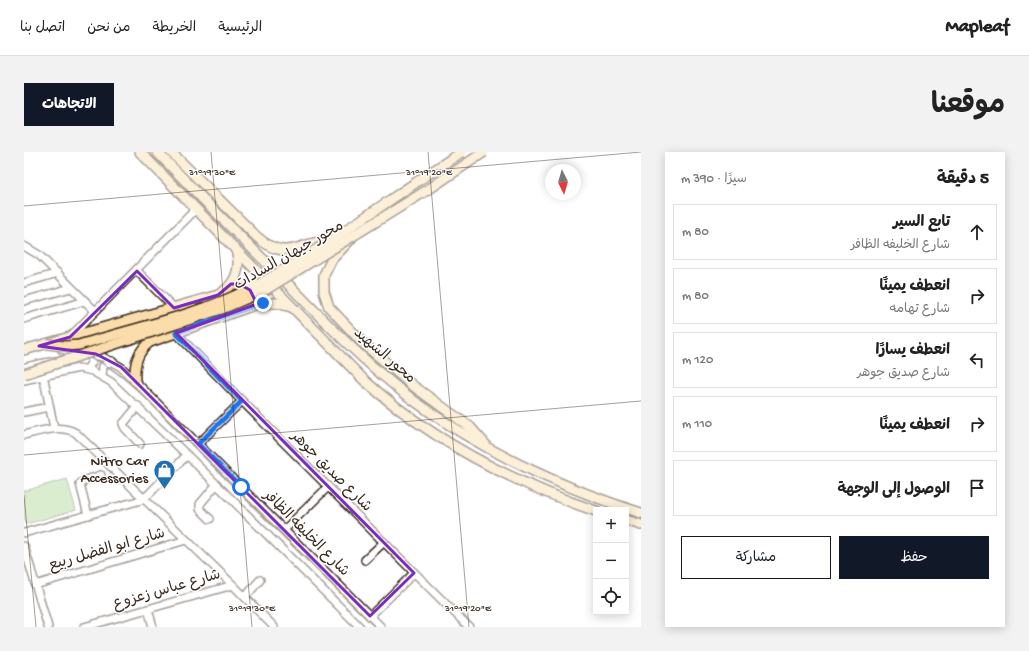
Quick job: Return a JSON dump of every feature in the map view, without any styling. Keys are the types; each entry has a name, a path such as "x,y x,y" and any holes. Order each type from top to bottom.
{"main road":[{"name":"محور الشهيد","path":"140,152 364,380 387,400 422,425 489,466 525,484 593,510"},
{"name":"محور الشهيد","path":"156,152 363,359 432,413 488,448 527,469 572,489 641,513"},
{"path":"171,152 252,232 269,246 282,250 297,250 320,241 332,240"},
{"name":"محور جيهان السادات","path":"43,345 79,345 218,302 255,286 332,240 462,152"},
{"name":"محور جيهان السادات","path":"24,374 246,300 262,292 355,235 484,152"},
{"path":"355,235 332,259 324,275 323,284 329,307 362,342 412,384 470,427 488,448"},
{"path":"24,350 218,295 231,284 236,275 238,265 236,250"},
{"path":"231,284 247,287 255,296 257,304"},
{"path":"135,381 135,363 143,348 159,338 257,304 276,303 293,308"},
{"path":"629,521 641,525"}],"street":[{"path":"70,338 196,209"},
{"path":"24,246 35,251 95,311"},
{"path":"137,271 174,308"},
{"path":"24,283 58,273"},
{"path":"24,302 71,288"},
{"path":"24,319 85,301"},
{"name":"شارع صديق جوهر","path":"176,333 414,574 469,627"},
{"name":"شارع الخليفه الظافر","path":"43,345 87,352 112,361 121,367 381,627"},
{"path":"87,352 92,360 91,365 87,369"},
{"path":"102,376 103,366 112,361"},
{"name":"شارع الخليفه الظافر","path":"24,380 71,369 87,369 111,382 187,454 360,627"},
{"path":"43,375 54,428"},
{"path":"198,444 242,401"},
{"path":"138,406 123,424 140,444"},
{"path":"24,412 49,407"},
{"path":"24,434 54,428 76,432 274,627"},
{"path":"24,533 144,498 187,454"},
{"path":"88,515 80,484 83,481 101,475"},
{"path":"210,519 202,512 200,504 217,484"},
{"path":"284,530 328,487"},
{"name":"شارع ابو الفضل ربيع","path":"35,585 186,540"},
{"path":"365,560 384,542"},
{"path":"24,546 48,627"},
{"path":"370,616 414,574"},
{"path":"245,597 260,580"},
{"name":"شارع عباس زعزوع","path":"84,627 233,585"},
{"path":"148,609 153,627"}],"highlighted area":[{"path":"137,271 174,308 218,295 231,284 239,284 250,290 257,304 176,333 414,573 370,616 121,367 96,354 39,346 70,337"}],"green space":[{"path":"67,479 76,510 26,524 24,517 24,491"}],"railway":[{"path":"24,363 68,355 86,357 95,360 118,374 143,395 375,627"}],"place":[{"name":"Nitro Car Accessories","path":"164,490"}],"route":[{"path":"241,487 198,444 242,401 176,333 263,303"}]}
